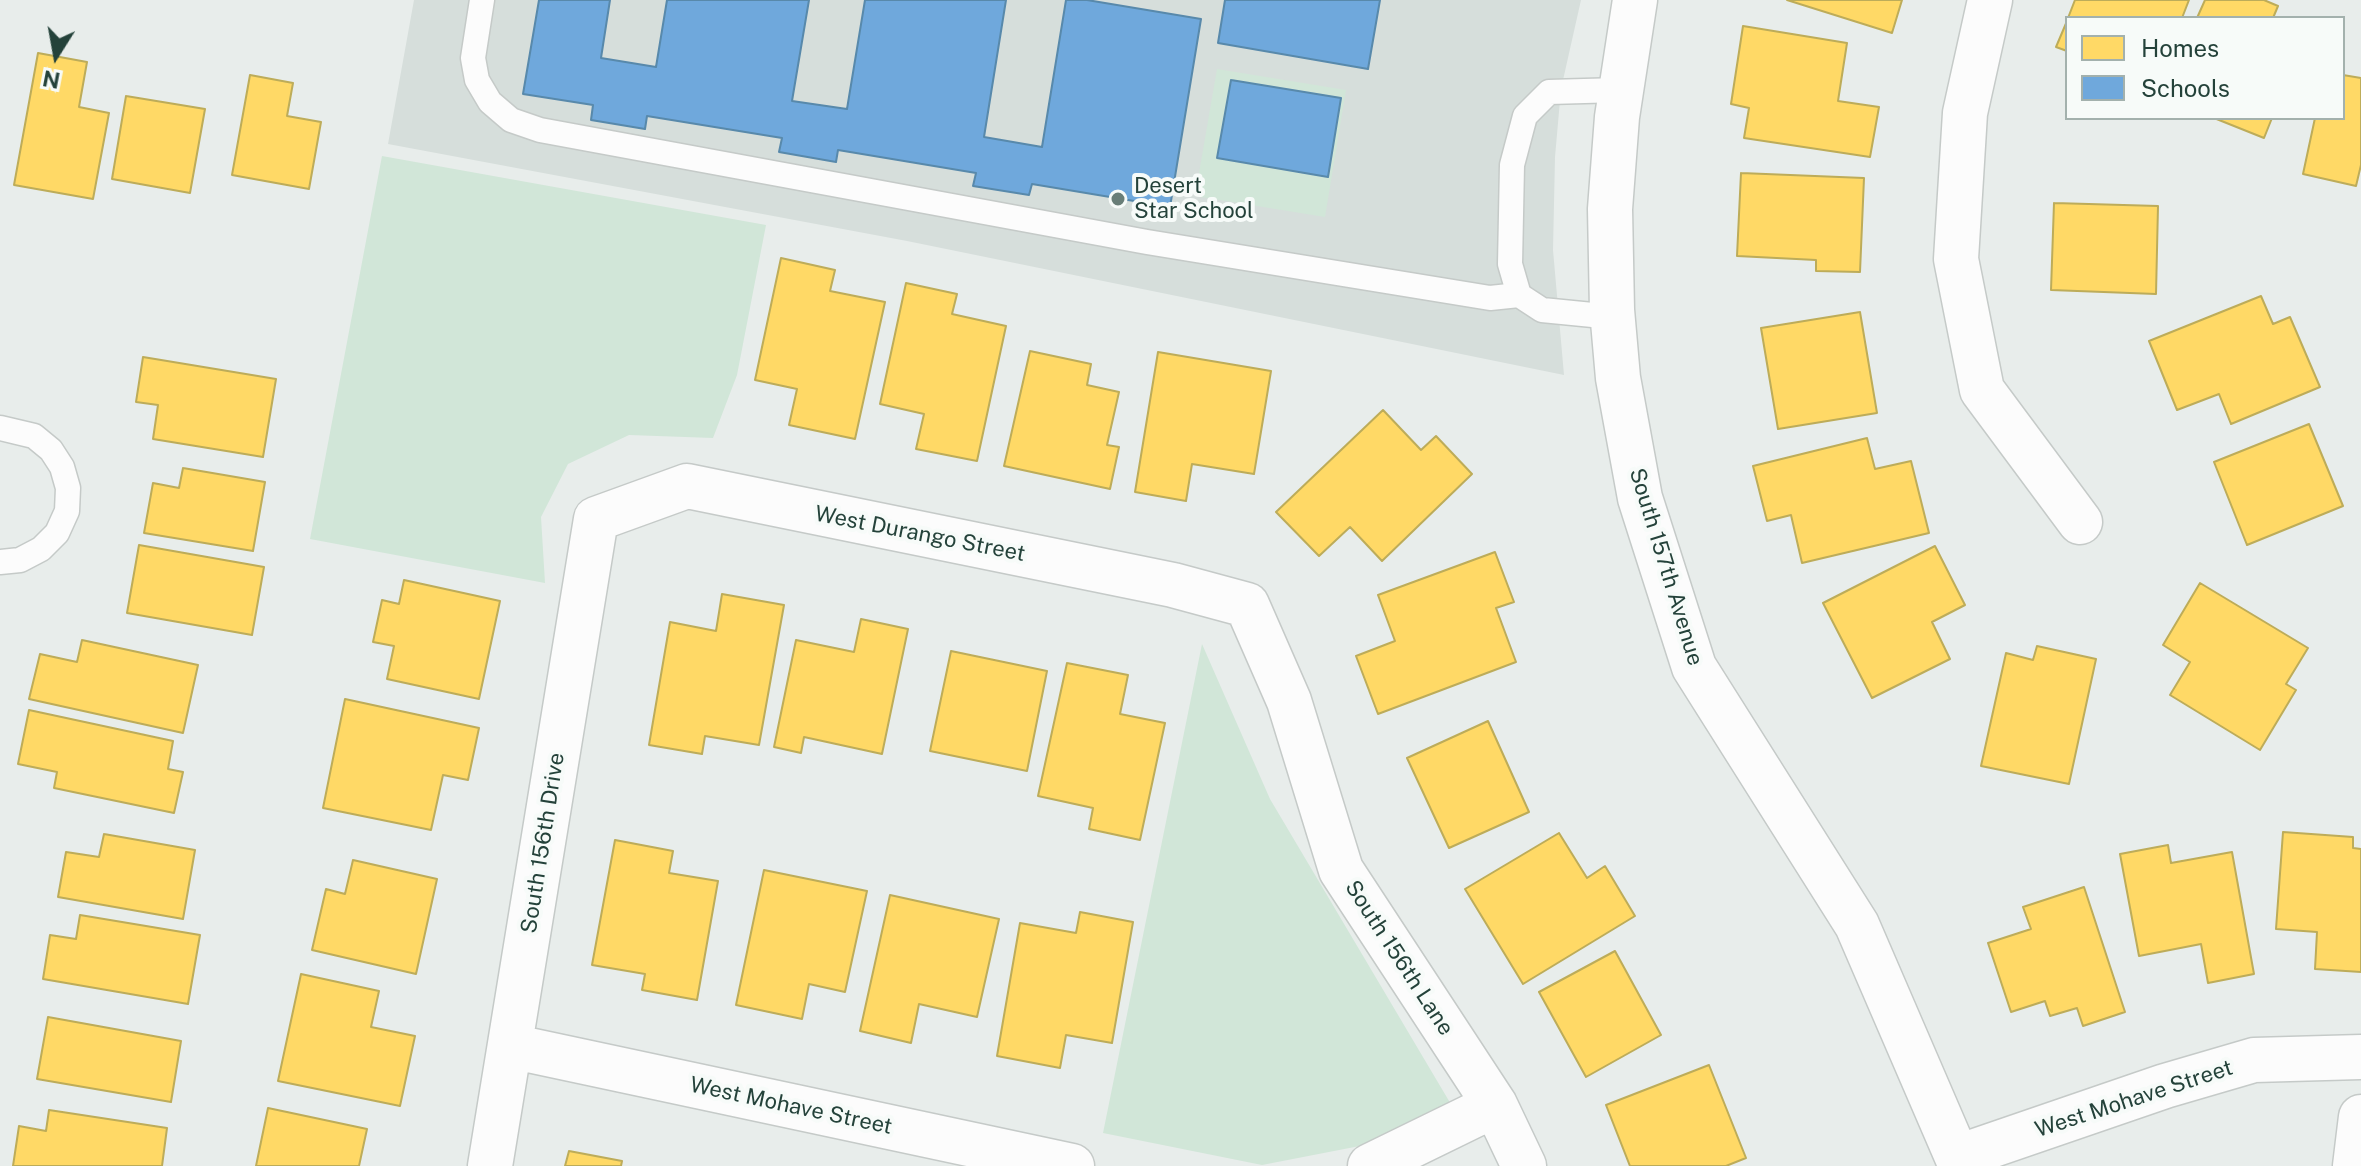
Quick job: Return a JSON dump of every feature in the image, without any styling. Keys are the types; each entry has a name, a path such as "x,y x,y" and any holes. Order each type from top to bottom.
{"street":[{"name":"South 157th Avenue","path":"1635,0 1620,90 1610,209 1618,378 1640,498 1694,667 1857,925 1959,1162"},
{"path":"1990,0 1965,113 1956,259 1982,390 2080,522"},
{"name":"West Durango Street","path":"596,519 687,486 1173,585 1247,605"},
{"name":"South 156th Drive","path":"490,1166 596,519"},
{"name":"South 156th Lane","path":"1247,605 1289,701 1341,870 1495,1105 1524,1166"},
{"name":"West Mohave Street","path":"510,1046 1072,1166"},
{"name":"West Mohave Street","path":"1959,1162 2165,1086 2254,1060 2361,1057"},
{"path":"1370,1166 1495,1105"},
{"path":"2355,1166 2361,1117"}],"lane":[{"path":"482,0 473,58 477,80 490,102 511,120 540,130 1147,242 1490,298 1519,295 1542,310 1613,317"},
{"path":"1519,295 1510,264 1512,165 1525,116 1549,92 1620,90"},
{"path":"0,428 34,436 51,450 62,467 68,488 67,511 57,533 31,555 0,562"}],"shaded area":[{"name":"Desert Star School","path":"414,0 1581,0 1561,89 1555,157 1553,250 1564,375 907,241 388,144"}],"green space":[{"path":"1217,69 1346,90 1325,217 1195,196"},
{"path":"382,156 766,225 737,375 713,438 629,435 568,464 541,517 545,583 310,539"},
{"path":"1202,644 1270,799 1452,1106 1370,1144 1262,1165 1103,1133"}],"building: Homes":[{"path":"1787,0 1902,0 1892,33"},
{"path":"2075,0 2189,0 2183,16 2069,16"},
{"path":"2205,0 2264,0 2278,6 2274,16 2198,16"},
{"path":"1743,26 1847,43 1838,101 1879,107 1870,157 1744,138 1749,108 1731,104"},
{"path":"2065,26 2065,50 2056,47"},
{"path":"38,53 87,62 79,107 109,113 93,199 14,185"},
{"path":"250,75 293,83 287,116 321,122 309,189 232,175"},
{"path":"2345,75 2361,78 2361,165 2356,186 2303,174 2315,120 2345,120"},
{"path":"126,96 205,109 190,193 112,179"},
{"path":"2219,120 2271,120 2264,138"},
{"path":"1741,173 1864,178 1860,272 1816,271 1816,260 1737,256"},
{"path":"2054,203 2158,206 2156,294 2051,290"},
{"path":"781,258 835,270 830,291 885,302 855,439 789,425 797,389 755,380"},
{"path":"906,283 957,294 952,314 1006,326 977,461 916,449 924,414 880,404"},
{"path":"2261,296 2273,324 2290,317 2320,387 2231,424 2219,394 2177,410 2149,341"},
{"path":"1860,312 1877,413 1778,429 1761,328"},
{"path":"1030,351 1091,364 1087,385 1119,392 1107,445 1119,447 1110,489 1004,466"},
{"path":"1158,352 1271,371 1254,474 1192,464 1186,501 1135,492"},
{"path":"143,357 276,379 263,457 153,439 158,405 136,402"},
{"path":"1383,410 1421,450 1436,436 1472,474 1382,561 1350,527 1319,556 1276,512"},
{"path":"2309,424 2343,506 2247,545 2214,462"},
{"path":"1867,438 1875,469 1911,461 1929,533 1802,563 1791,515 1767,521 1753,466"},
{"path":"183,468 265,482 253,551 144,533 153,483 179,488"},
{"path":"139,545 264,567 252,635 127,613"},
{"path":"1935,546 1965,605 1932,622 1950,659 1872,698 1823,603"},
{"path":"1495,552 1514,602 1496,608 1516,662 1378,714 1356,656 1395,641 1378,595"},
{"path":"404,580 500,601 479,699 387,679 394,646 373,642 382,600 399,604"},
{"path":"2200,583 2308,648 2286,684 2296,690 2260,750 2170,695 2190,662 2163,645"},
{"path":"722,594 784,605 759,745 705,736 702,754 649,745 670,622 716,631"},
{"path":"861,619 908,629 882,754 804,737 801,753 774,747 796,640 854,652"},
{"path":"82,640 198,665 183,733 29,699 40,654 77,662"},
{"path":"2037,646 2096,659 2069,784 1981,766 2006,653 2033,660"},
{"path":"951,651 1047,671 1027,771 930,751"},
{"path":"1067,663 1128,675 1120,714 1165,723 1140,840 1089,829 1093,808 1038,796"},
{"path":"345,699 479,728 468,780 443,775 431,830 323,808"},
{"path":"29,710 173,741 168,769 183,772 174,813 54,788 57,772 18,764"},
{"path":"1488,721 1529,812 1449,848 1407,758"},
{"path":"2283,832 2353,837 2353,848 2361,849 2361,972 2315,969 2317,932 2276,929"},
{"path":"1559,833 1587,878 1605,866 1635,916 1523,984 1465,889"},
{"path":"104,834 195,850 183,919 58,897 66,852 99,857"},
{"path":"615,840 673,851 669,873 718,881 697,1000 642,990 645,974 592,965"},
{"path":"2168,845 2171,863 2232,852 2254,974 2208,983 2201,944 2139,956 2120,854"},
{"path":"353,860 437,879 416,974 312,950 326,889 345,894"},
{"path":"764,870 867,891 845,992 809,984 802,1019 736,1005"},
{"path":"2084,887 2125,1012 2083,1026 2077,1008 2050,1016 2045,1001 2011,1012 1988,943 2031,929 2023,907"},
{"path":"890,895 999,919 977,1017 919,1004 911,1043 860,1031"},
{"path":"1080,912 1133,922 1112,1043 1066,1035 1060,1068 997,1056 1020,923 1076,933"},
{"path":"80,915 200,935 188,1004 43,979 50,935 76,939"},
{"path":"1615,951 1661,1035 1586,1077 1539,992"},
{"path":"301,974 379,991 371,1027 415,1036 400,1106 278,1081"},
{"path":"48,1017 181,1041 171,1102 37,1079"},
{"path":"1709,1065 1746,1158 1726,1166 1630,1166 1606,1105"},
{"path":"268,1108 367,1129 359,1166 256,1166"},
{"path":"49,1110 167,1128 162,1166 13,1166 19,1126 46,1131"},
{"path":"569,1151 622,1161 621,1166 565,1166"}],"building: Schools":[{"path":"539,0 610,0 601,58 656,67 667,0 809,0 792,101 847,109 865,0 1006,0 984,137 1042,147 1066,0 1087,0 1201,19 1170,207 1032,184 1029,195 973,186 976,173 838,150 836,162 779,152 782,138 647,116 645,129 591,120 593,105 523,94"},
{"path":"1225,0 1380,0 1368,69 1218,43"},
{"path":"1231,80 1341,98 1328,177 1217,158"}],"place":[{"name":"Desert Star School","path":"1118,199"}]}
